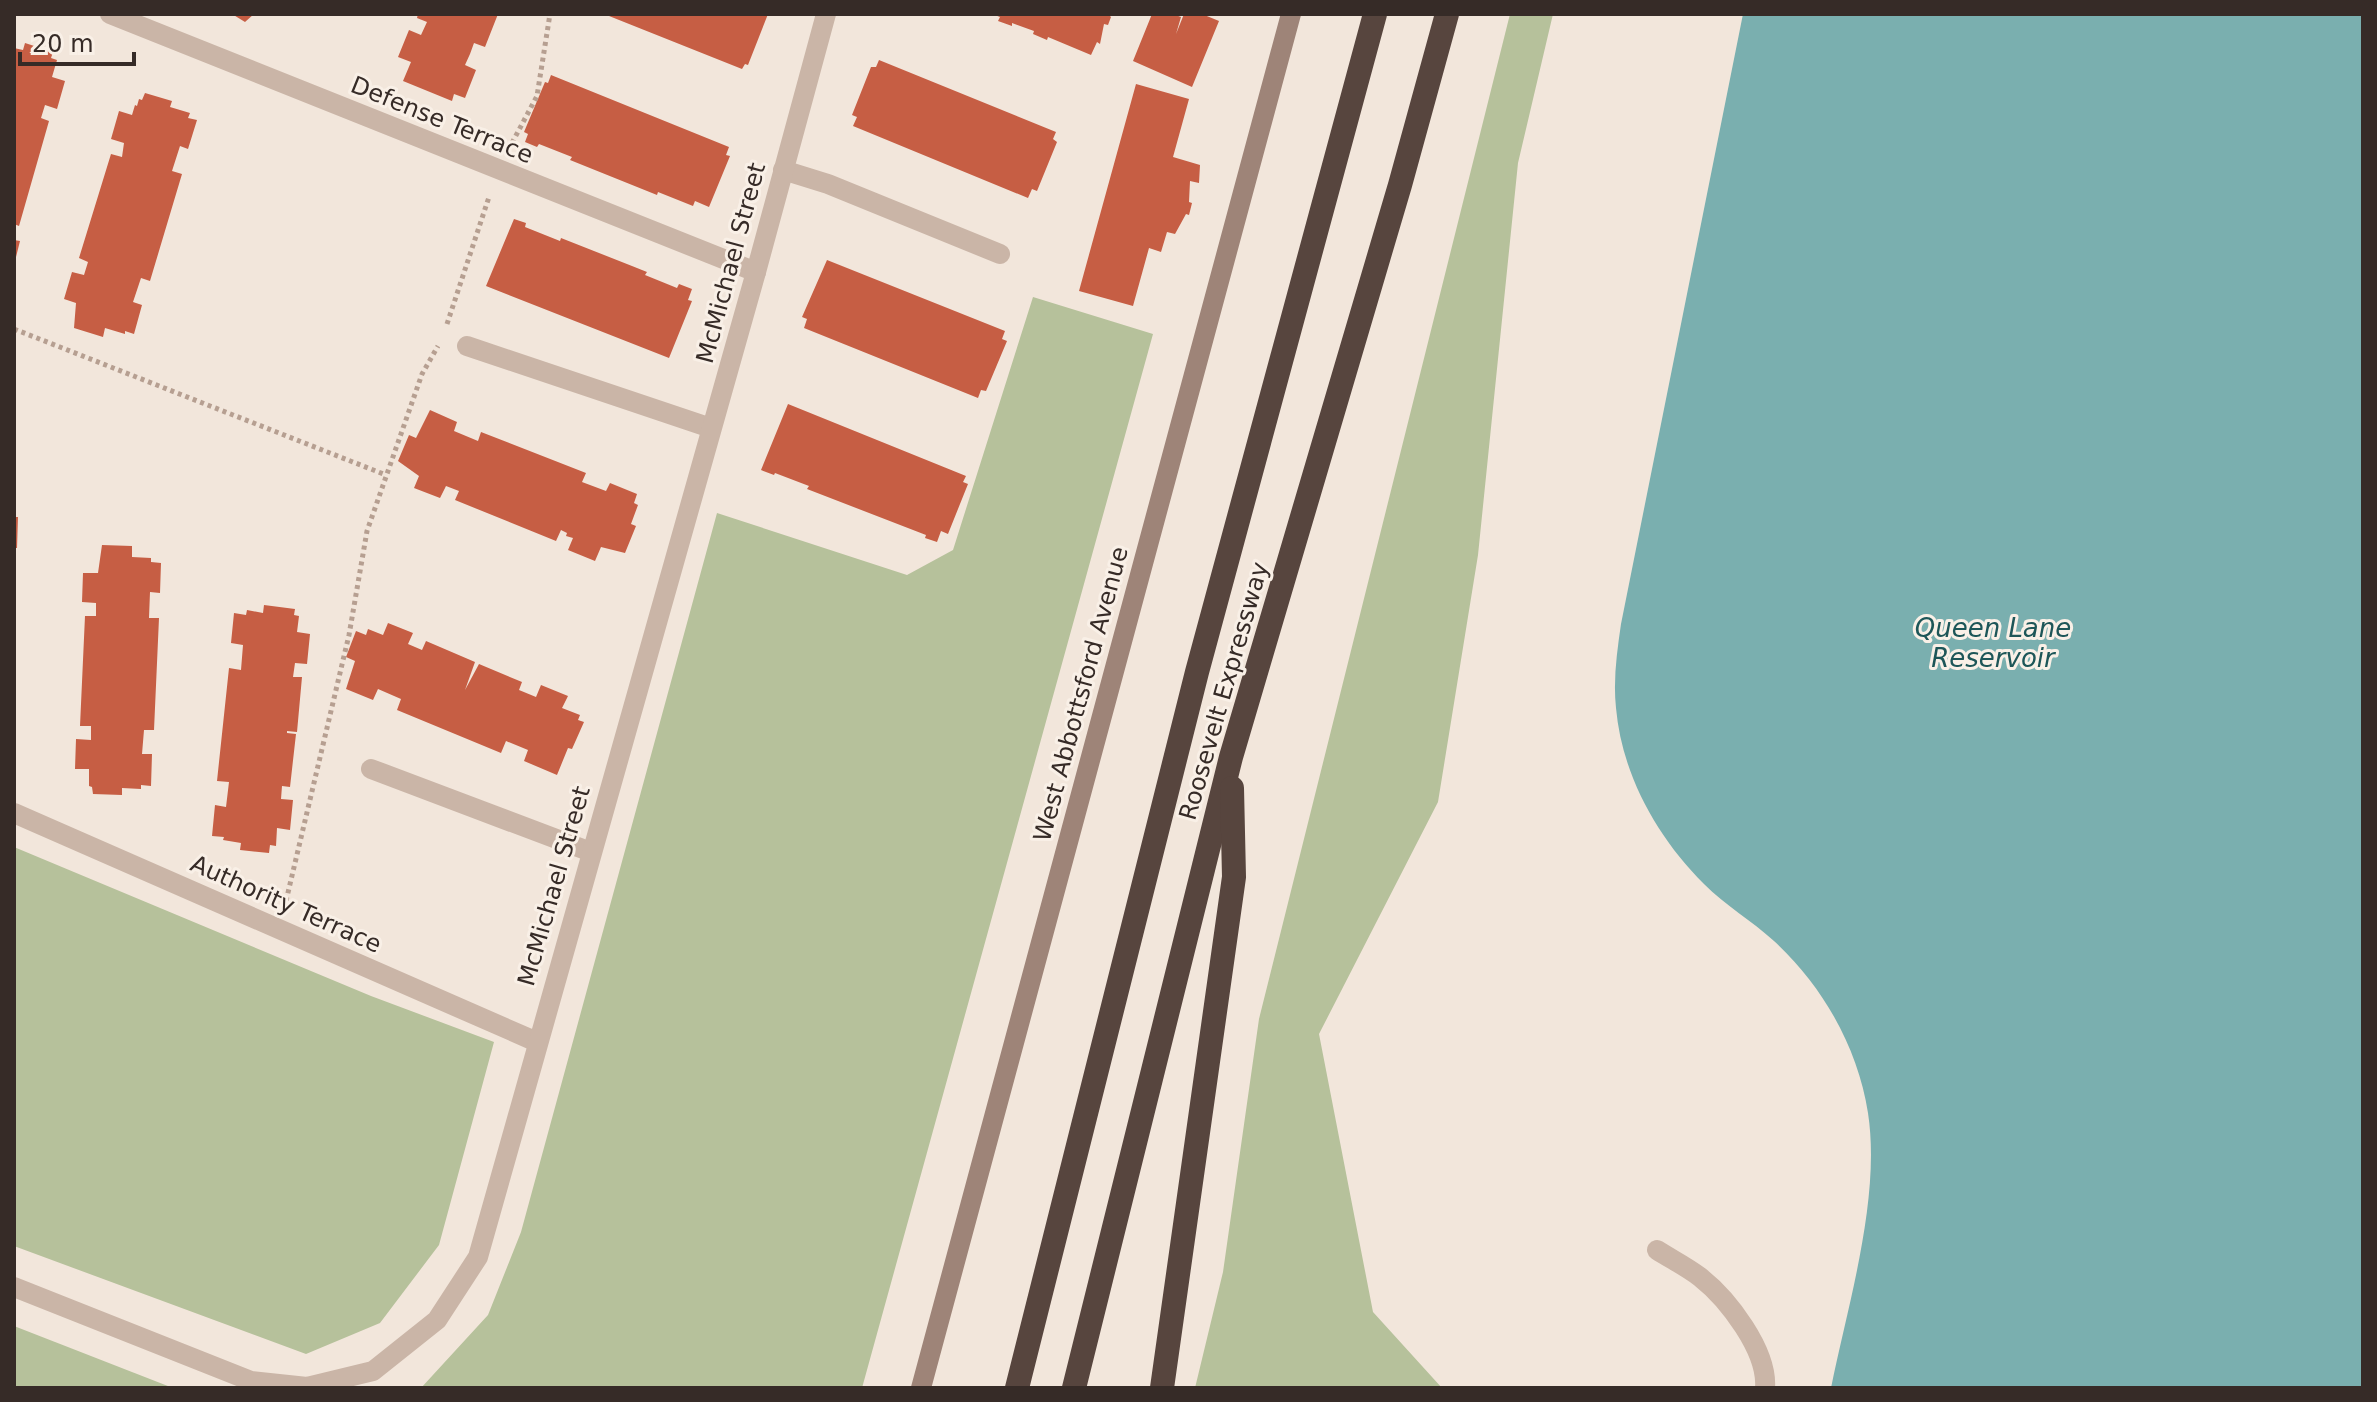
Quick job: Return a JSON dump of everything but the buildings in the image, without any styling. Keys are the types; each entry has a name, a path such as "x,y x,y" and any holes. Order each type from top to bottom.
{"highway":[{"name":"Roosevelt Expressway","path":"1017,1388 1197,672 1375,14"},
{"name":"Roosevelt Expressway","path":"1074,1388 1231,757 1400,185 1447,14"},
{"path":"1162,1388 1234,877 1231,757"}],"street":[{"name":"Defense Terrace","path":"110,14 756,272"},
{"name":"McMichael Street","path":"14,1287 251,1381 307,1387 379,1379 437,1320 478,1257 826,14"},
{"name":"West Abbottsford Avenue","path":"921,1388 1291,14"},
{"path":"783,170 828,184 1000,254"},
{"path":"467,346 711,428"},
{"path":"371,769 591,852"},
{"name":"Authority Terrace","path":"14,813 537,1042"},
{"path":"1657,1250 1701,1277 1737,1316 1756,1348 1765,1388"}],"path":[{"path":"14,329 386,475"},
{"path":"279,929 349,635 367,531 422,374 444,334"}],"green space":[{"path":"1510,14 1553,14 1518,163 1478,555 1438,802 1319,1034 1373,1312 1442,1388 1195,1388 1223,1272 1259,1019"},
{"path":"1033,297 1153,334 862,1388 421,1388 488,1315 521,1232 717,513 907,575 953,550"},
{"path":"14,847 371,996 494,1042 439,1245 380,1323 306,1354 14,1246"},
{"path":"14,1326 173,1388 14,1388"}],"water":[{"name":"Queen Lane Reservoir","path":"1743,14 2363,14 2363,1388 1831,1388 1861,1251 1870,1180 1868,1113 1856,1065 1836,1020 1808,978 1774,941 1704,884 1657,825 1634,781 1626,757 1615,698 1621,624"}]}
